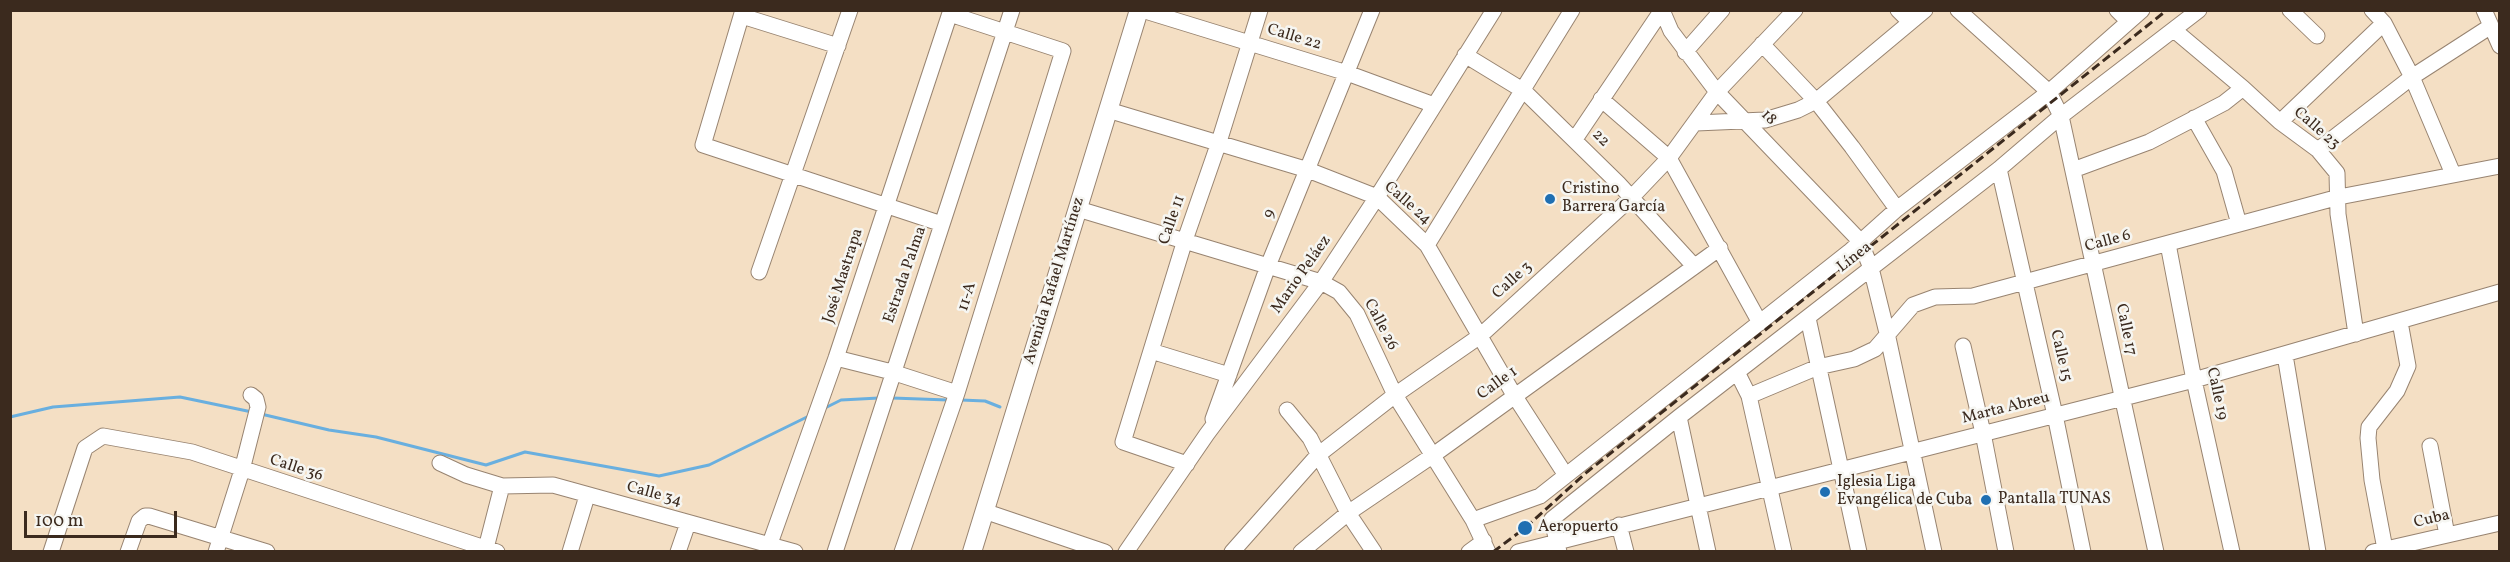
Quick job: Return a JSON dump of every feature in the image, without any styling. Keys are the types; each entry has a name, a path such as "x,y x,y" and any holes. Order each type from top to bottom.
{"main road":[{"name":"Avenida Rafael Martínez","path":"972,552 1140,10"}],"street":[{"path":"759,272 850,10"},
{"name":"Estrada Palma","path":"835,552 1012,10"},
{"name":"Calle 22","path":"1140,10 1347,73 1434,105"},
{"name":"Calle 11","path":"1187,464 1123,442 1185,240 1218,145 1260,10"},
{"name":"9","path":"1207,434 1268,266 1372,10"},
{"name":"Mario Peláez","path":"1126,552 1207,434 1321,282 1494,10"},
{"path":"1427,246 1572,10"},
{"path":"1685,52 1722,10"},
{"name":"Calle 3","path":"1232,552 1318,455 1395,395 1480,336 1631,198 1669,158 1717,92 1795,10"},
{"path":"1898,10 1910,22"},
{"path":"1696,123 1747,122 1789,114 1816,101 1925,10"},
{"path":"1959,10 2049,92"},
{"name":"Línea","path":"1473,520 1540,496 1565,474 1760,323 1897,209 2049,92 2123,16 2142,10"},
{"name":"Línea","path":"1558,547 1552,519 1678,417 2000,169 2061,116 2199,10"},
{"path":"2290,10 2317,36"},
{"path":"2372,10 2384,23 2412,77 2453,174"},
{"path":"2484,10 2499,46"},
{"path":"1575,139 1662,11"},
{"name":"18","path":"1662,11 1671,31 1685,52 1717,92 1860,241"},
{"path":"950,12 1005,31"},
{"name":"José Mastrapa","path":"768,548 836,358 950,12"},
{"path":"838,46 742,13 703,145 942,224"},
{"path":"2280,122 2384,23"},
{"path":"2318,150 2412,77 2491,26"},
{"name":"Calle 23","path":"2174,30 2280,122 2318,150 2337,173 2338,214 2356,334"},
{"name":"11-A","path":"902,552 957,393 1063,51 1005,31"},
{"path":"1762,44 1816,101 1897,209"},
{"name":"22","path":"1464,55 1524,91 1575,139 1694,266"},
{"path":"2032,77 2066,76"},
{"path":"2073,170 2149,142 2224,103 2243,88"},
{"name":"Calle 17","path":"2049,92 2061,116 2156,552"},
{"path":"1601,99 1669,158 1760,323"},
{"name":"Calle 24","path":"1108,110 1218,145 1308,170 1377,197 1427,246 1514,395 1565,474"},
{"path":"2194,118 2224,171 2239,224"},
{"name":"Calle 6","path":"1749,396 1818,367 1854,359 1875,349 1913,305 1935,297 1973,296 2025,284 2339,197 2499,166"},
{"name":"Calle 15","path":"2000,169 2084,552"},
{"name":"Calle 26","path":"1078,209 1321,282 1339,292 1357,314 1395,395 1473,520 1486,546"},
{"path":"1860,241 1871,268 1887,333 1934,552"},
{"name":"Calle 19","path":"2168,244 2194,380 2232,552"},
{"name":"Calle 1","path":"1301,552 1348,513 1432,456 1720,248"},
{"name":"Marta Abreu","path":"1518,552 1558,547 1620,525 2194,380 2499,292"},
{"path":"1808,318 1859,552"},
{"path":"2379,550 2368,438 2369,427 2397,391 2408,366 2400,322"},
{"path":"1963,346 1983,433 2006,552"},
{"path":"1151,351 1229,375"},
{"path":"2285,355 2318,552"},
{"path":"836,358 892,372 957,393"},
{"path":"1737,372 1749,396 1784,552"},
{"path":"218,545 243,470 258,407 256,399 251,395"},
{"path":"1287,410 1310,438 1348,513 1374,552"},
{"path":"1678,417 1708,552"},
{"name":"Calle 36","path":"51,552 86,448 97,438 111,436 192,452 489,550"},
{"path":"2430,446 2447,535"},
{"name":"Calle 34","path":"440,463 501,491 553,485 768,548 795,552"},
{"path":"489,550 501,491"},
{"path":"570,552 587,496"},
{"path":"984,511 1105,552"},
{"path":"128,552 139,521 145,516 218,545 267,552"},
{"path":"678,552 688,523"},
{"name":"Cuba","path":"2379,550 2499,523"},
{"path":"1620,525 1626,552"},
{"path":"1469,552 1486,546"}],"waterway":[{"path":"10,417 53,407 180,397 252,412"},
{"path":"825,408 841,400 879,398"},
{"path":"892,398 948,400"},
{"path":"961,400 985,401 1000,407"},
{"path":"261,414 329,430 376,437 486,465 525,452 659,476 709,465 811,415"}],"railway":[{"path":"1493,552 1525,528 1587,472 2167,10"}],"place":[{"name":"Cristino Barrera García","path":"1550,199"},
{"name":"Iglesia Liga Evangélica de Cuba","path":"1825,492"},
{"name":"Pantalla TUNAS","path":"1986,500"},
{"name":"Aeropuerto","path":"1525,528"}]}
